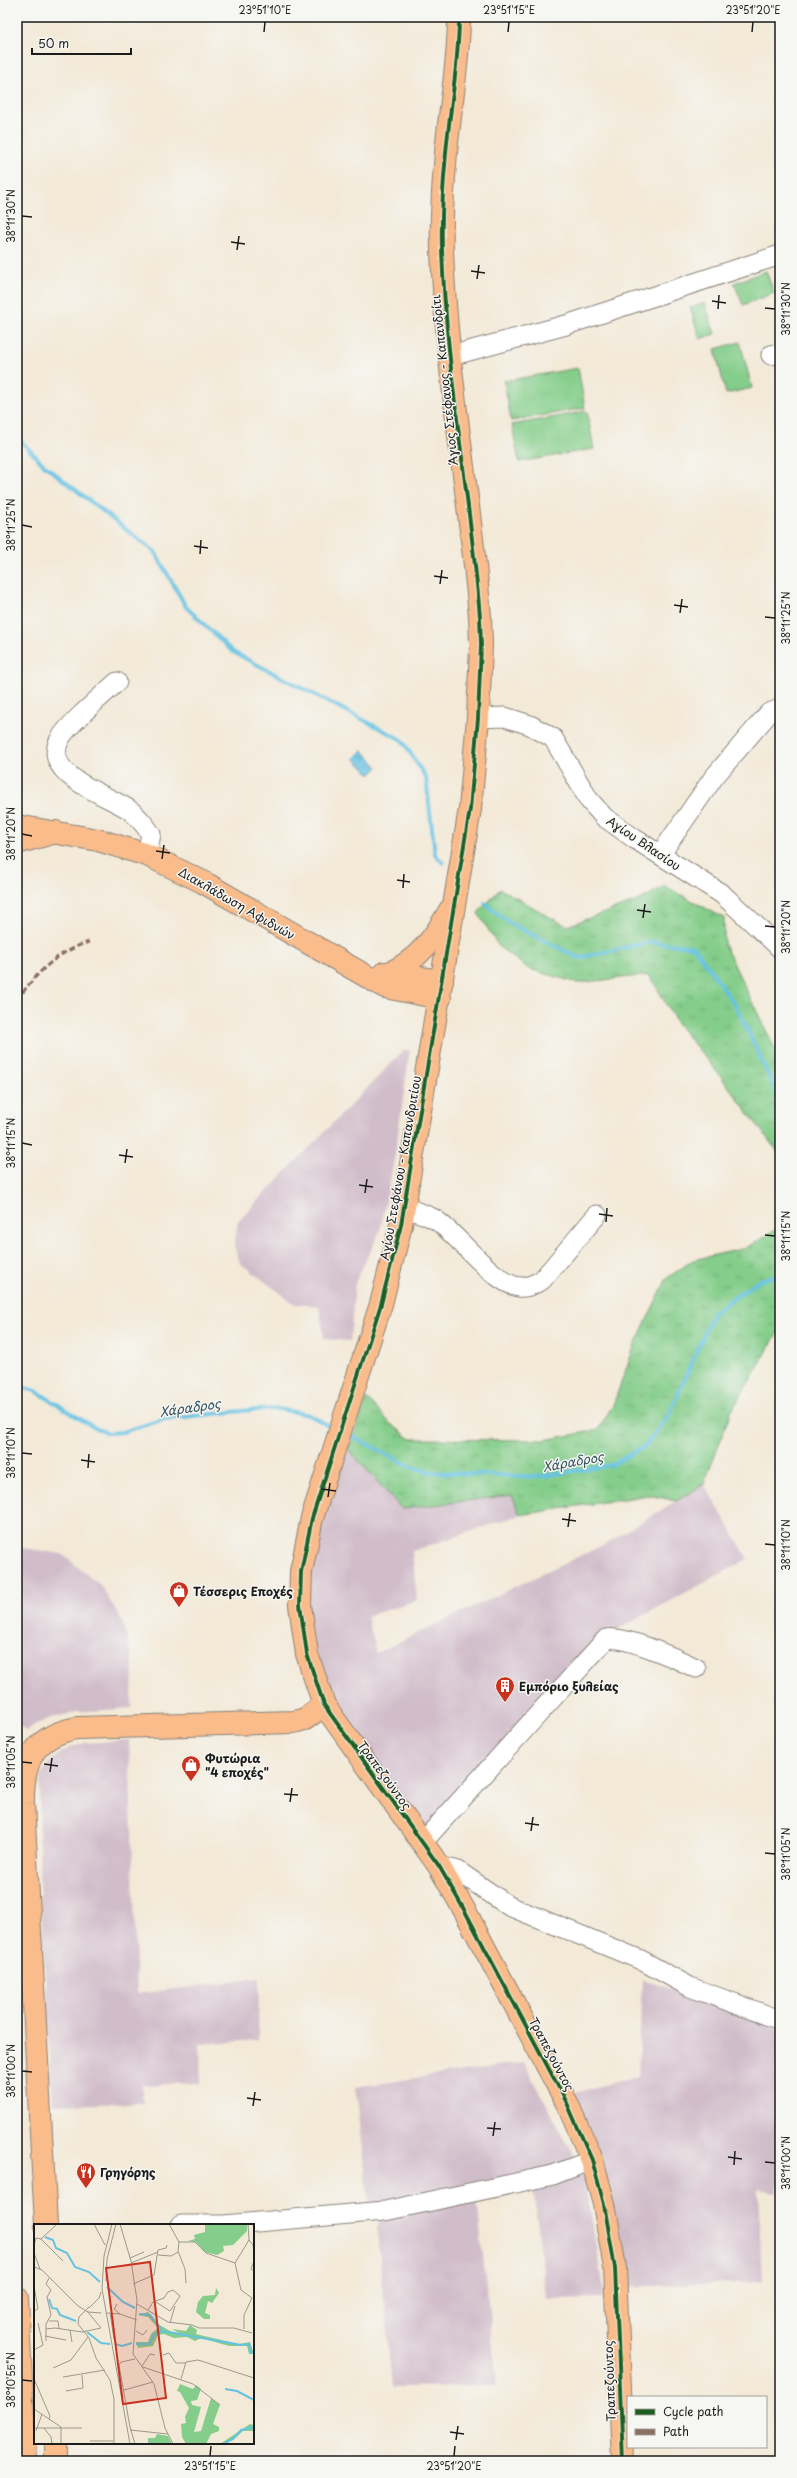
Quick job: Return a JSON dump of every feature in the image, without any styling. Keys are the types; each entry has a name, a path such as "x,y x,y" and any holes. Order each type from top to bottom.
{"main road":[{"name":"Άγιος Στέφανος - Καπανδρίτι","path":"459,17 456,83 446,151 442,200 444,286 450,356 480,617 481,645 478,718"},
{"name":"Αγίου Στεφάνου - Καπανδριτίου","path":"324,1705 307,1654 302,1621 300,1590 304,1553 322,1486 391,1272 404,1208 456,900 470,809 478,718"},
{"name":"Διακλάδωση Αφιδνών","path":"17,826 98,840 147,855 203,882 385,987 441,990"},
{"path":"17,843 56,832"},
{"path":"389,973 412,960 426,947 438,931 456,900"},
{"name":"Διακλάδωση Αφιδνών","path":"359,972 389,973 441,990"},
{"path":"46,2224 23,1804 23,1779 30,1757 38,1746 52,1736 77,1728 294,1722 305,1718 324,1705"},
{"name":"Τραπεζούντος","path":"324,1705 439,1866 466,1913 566,2103 592,2160 604,2204 615,2268 623,2461"},
{"path":"17,2298 25,2461"},
{"path":"56,2444 56,2461"}],"street":[{"path":"450,356 566,325 780,255"},
{"path":"117,682 64,733 59,740 57,759 66,774 130,811 144,824 151,834 147,855"},
{"path":"660,855 714,777 769,713 780,709"},
{"name":"Αγίου Βλασίου","path":"478,718 505,717 530,725 553,738 589,800 604,817 634,840 722,894 780,948"},
{"path":"404,1208 436,1220 492,1271 510,1284 519,1287 531,1286 542,1280 597,1215"},
{"path":"422,1843 606,1639 614,1637 676,1658 696,1668"},
{"path":"439,1866 458,1871 509,1906 641,1960 690,1987 780,2020"},
{"path":"235,2224 385,2211 552,2176 592,2160"}],"shaded area":[{"path":"404,1050 410,1050 395,1155 380,1231 355,1283 350,1341 324,1339 319,1306 295,1304 240,1263 234,1246 238,1221"},
{"path":"348,1449 402,1509 512,1495 520,1515 412,1551 417,1600 367,1616 376,1653 605,1544 704,1484 748,1559 600,1639 423,1835 332,1710 305,1613 317,1521"},
{"path":"17,1547 62,1554 100,1585 123,1622 133,1663 132,1708 77,1712 51,1718 34,1725 26,1731 17,1725"},
{"path":"129,1740 137,1994 259,1978 258,2040 200,2044 201,2083 142,2085 143,2103 53,2105 39,1882 40,1776 52,1759 69,1748 85,1743"},
{"path":"642,1979 780,2028 780,2181 776,2192 758,2189 762,2282 624,2287 570,2094 638,2076"},
{"path":"524,2062 575,2157 574,2162 472,2185 369,2204 356,2087"},
{"path":"576,2175 582,2176 586,2182 604,2298 546,2299 533,2186"},
{"path":"477,2200 497,2386 392,2387 377,2228 383,2218"}],"green space":[{"path":"766,271 774,293 743,305 734,283"},
{"path":"705,303 715,334 700,339 690,308"},
{"path":"740,342 752,388 726,394 715,349"},
{"path":"578,368 585,408 511,421 504,381"},
{"path":"587,411 594,449 519,462 512,425"},
{"path":"665,886 724,918 724,944 780,1059 780,1155 722,1078 679,1026 649,975 577,983 529,969 499,947 478,913 500,889 567,926 640,900"},
{"path":"780,1227 780,1329 731,1412 704,1484 676,1501 649,1495 520,1515 512,1495 402,1509 348,1449 367,1399 391,1424 411,1439 544,1440 598,1430 613,1405 636,1342 667,1278 693,1260 746,1248"}],"water":[{"path":"362,750 378,767 370,775 354,758"}],"waterway":[{"path":"17,437 44,465 155,552 186,607 233,652 402,740 426,778 435,854 443,863"},
{"path":"485,903 509,923 579,958 650,942 694,947 737,1008 780,1100"},
{"name":"Χάραδρος","path":"352,1436 411,1467 431,1472 537,1477 611,1465 645,1446 669,1415 713,1313 758,1281 780,1274"},
{"name":"Χάραδρος","path":"17,1386 36,1391 95,1428 108,1433 122,1432 165,1419 251,1410 280,1409 309,1415 328,1425"}],"marked path":[{"path":"17,1000 32,981 48,965 67,951 89,942"},
{"path":"17,1162 21,1172"}],"cycle path":[{"path":"459,17 456,68 444,177 442,237 444,295 448,342 476,571 480,617 481,645 478,718 470,809 401,1225 381,1304 312,1518 301,1572 300,1605 307,1654 324,1705 439,1866 466,1913 567,2103 592,2160 604,2204 615,2268 623,2461"}],"place":[{"name":"Τέσσερις Εποχές","path":"179,1608"},
{"name":"Εμπόριο ξυλείας","path":"505,1703"},
{"name":"Φυτώρια \"4 εποχές\"","path":"191,1782"},
{"name":"Γρηγόρης","path":"86,2189"}]}
